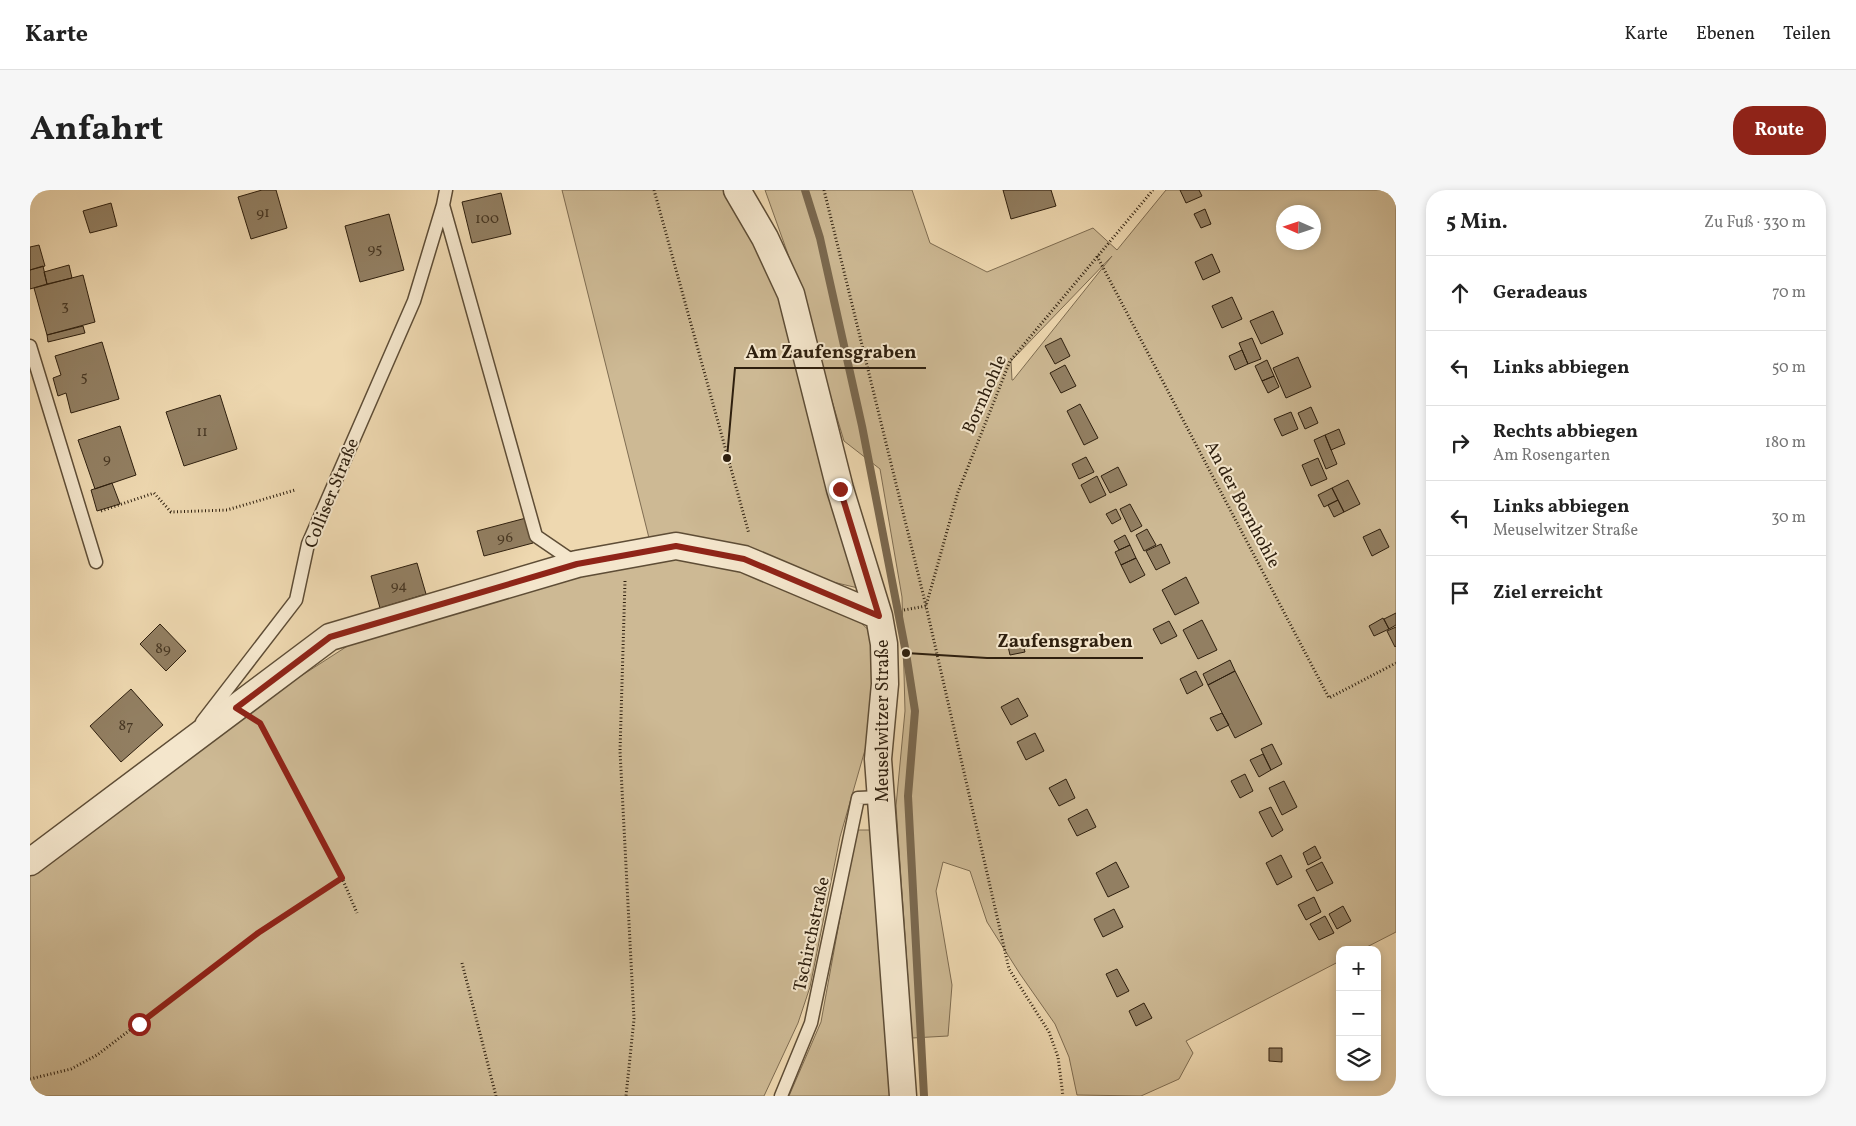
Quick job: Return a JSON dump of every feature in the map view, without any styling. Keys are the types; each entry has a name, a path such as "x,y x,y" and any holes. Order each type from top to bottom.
{"street":[{"name":"Meuselwitzer Straße","path":"737,190 766,238 791,294 840,489 879,616 884,644 885,668 878,759 903,1096"},
{"path":"181,750 330,637 577,564 676,546 744,559 879,616"},
{"name":"Colliser Straße","path":"30,862 181,750"}],"lane":[{"name":"Colliser Straße","path":"181,750 296,600 308,544 414,301 446,190"},
{"name":"Colliser Straße","path":"443,205 536,536 577,564"},
{"path":"30,346 96,562"},
{"name":"Tschirchstraße","path":"781,1096 811,1023 858,798 881,797"}],"path":[{"path":"654,190 758,565"},
{"path":"824,190 926,606 1009,969 1050,1032 1058,1057 1063,1096"},
{"name":"Bornhohle","path":"926,606 958,492 1010,361 1153,190"},
{"name":"An der Bornhohle","path":"1097,256 1329,698 1396,663"},
{"path":"82,518 154,493 171,512 227,510 295,490"},
{"path":"625,555 620,751 634,1019 626,1096"},
{"path":"914,609 926,606"},
{"path":"236,708 260,723 342,878 357,913"},
{"path":"30,1079 71,1069 97,1055 258,933 342,878"},
{"path":"462,963 496,1096"}],"shaded area":[{"path":"562,190 724,190 784,297 858,588 649,538"},
{"path":"765,190 912,190 930,243 987,272 1093,228 1117,250 1166,190 1396,190 1396,932 1369,946 1336,946 1336,963 1186,1041 1193,1053 1179,1079 1141,1096 1077,1095 1069,1057 1055,1024 987,922 970,871 943,862 936,891 952,985 948,1036 912,1038 896,806 905,711 902,597 880,469 844,441 789,257","holes":["1112,256 1013,380 1011,361"]},
{"path":"688,553 845,608 875,636 869,736 840,837 810,987 798,1023 764,1096 30,1096 30,869 251,708 360,638 603,566"},
{"path":"856,830 874,830 894,1096 789,1096 821,1022"}],"building":[{"path":"262,190 276,190 287,228 251,239 238,197"},
{"path":"1003,190 1051,190 1056,206 1011,219"},
{"path":"1180,190 1199,190 1202,196 1186,203"},
{"path":"501,193 511,234 472,243 462,202"},
{"path":"111,203 117,226 90,233 83,211"},
{"path":"1205,209 1211,224 1201,228 1194,214"},
{"path":"389,214 404,270 360,282 345,226"},
{"path":"39,245 45,266 30,270 30,247"},
{"path":"1212,254 1220,272 1203,280 1195,262"},
{"path":"69,265 72,278 47,284 44,272"},
{"path":"43,266 47,284 30,289 30,270"},
{"path":"83,275 95,322 47,335 34,288"},
{"path":"1232,297 1242,319 1222,328 1212,306"},
{"path":"1273,311 1283,334 1261,344 1250,321"},
{"path":"83,326 85,333 48,342 47,335"},
{"path":"1061,338 1070,356 1055,364 1045,346"},
{"path":"1252,338 1261,359 1248,364 1239,343"},
{"path":"102,342 119,399 71,413 66,393 58,396 53,378 61,375 55,356"},
{"path":"1242,350 1248,364 1235,370 1229,356"},
{"path":"1298,357 1311,387 1286,398 1273,368"},
{"path":"1267,360 1274,376 1262,381 1255,366"},
{"path":"1065,365 1076,386 1061,393 1050,373"},
{"path":"1274,376 1279,387 1268,393 1262,381"},
{"path":"220,395 237,449 184,466 166,412"},
{"path":"1080,404 1098,438 1084,445 1067,411"},
{"path":"1311,407 1318,423 1305,429 1298,413"},
{"path":"1291,412 1298,429 1282,436 1274,419"},
{"path":"120,426 136,475 95,489 78,440"},
{"path":"1339,429 1345,444 1331,450 1325,435"},
{"path":"1325,435 1337,464 1326,469 1314,440"},
{"path":"1086,457 1094,472 1079,479 1072,464"},
{"path":"1318,458 1327,479 1311,486 1302,465"},
{"path":"1118,467 1127,485 1110,493 1101,476"},
{"path":"1097,476 1106,495 1090,503 1081,485"},
{"path":"1348,480 1360,504 1344,512 1332,488"},
{"path":"112,483 120,504 97,511 91,490"},
{"path":"1332,488 1338,500 1324,507 1318,495"},
{"path":"1338,500 1344,512 1334,517 1328,505"},
{"path":"1130,504 1142,526 1131,532 1120,509"},
{"path":"1116,509 1121,519 1112,524 1106,514"},
{"path":"526,518 533,543 484,556 477,531"},
{"path":"1147,529 1156,545 1144,551 1136,535"},
{"path":"1380,529 1389,547 1372,556 1363,537"},
{"path":"1125,535 1130,545 1119,550 1114,541"},
{"path":"1161,544 1170,563 1156,570 1146,551"},
{"path":"1130,545 1136,558 1121,565 1115,552"},
{"path":"1136,558 1145,575 1130,583 1121,565"},
{"path":"417,563 426,594 380,608 371,576"},
{"path":"1186,577 1199,603 1175,615 1162,590"},
{"path":"1396,613 1396,625 1389,629 1384,619"},
{"path":"1383,618 1389,629 1374,636 1369,626"},
{"path":"1202,620 1217,650 1198,659 1183,630"},
{"path":"1169,621 1177,636 1161,644 1153,629"},
{"path":"160,624 186,651 166,671 140,644"},
{"path":"1396,627 1396,646 1395,647 1387,631"},
{"path":"1021,638 1025,652 1010,655 1007,642"},
{"path":"1230,660 1235,671 1208,685 1203,674"},
{"path":"1196,671 1203,685 1187,694 1180,679"},
{"path":"1235,671 1262,724 1235,738 1208,685"},
{"path":"131,689 163,725 121,762 90,726"},
{"path":"1018,698 1028,716 1011,725 1001,707"},
{"path":"1222,713 1229,725 1217,731 1210,718"},
{"path":"1035,733 1044,751 1026,760 1017,742"},
{"path":"1272,744 1282,764 1271,770 1261,749"},
{"path":"1263,754 1271,770 1259,777 1250,760"},
{"path":"1245,774 1253,791 1240,798 1231,781"},
{"path":"1066,779 1075,798 1059,806 1049,788"},
{"path":"1284,781 1297,807 1282,815 1269,788"},
{"path":"1271,807 1283,830 1272,837 1259,812"},
{"path":"1087,809 1096,827 1077,836 1068,819"},
{"path":"1315,846 1321,858 1308,865 1303,853"},
{"path":"1281,855 1292,877 1277,885 1266,863"},
{"path":"1116,862 1129,887 1108,897 1096,873"},
{"path":"1322,862 1333,883 1317,891 1306,870"},
{"path":"1314,897 1321,912 1306,920 1298,905"},
{"path":"1343,906 1351,921 1337,929 1329,914"},
{"path":"1114,909 1123,927 1103,937 1094,919"},
{"path":"1325,916 1334,933 1319,940 1310,924"},
{"path":"1117,969 1129,991 1117,997 1106,974"},
{"path":"1144,1003 1152,1018 1136,1026 1129,1011"},
{"path":"1269,1048 1282,1048 1282,1062 1269,1061"}],"waterway":[{"path":"805,190 820,238 862,426 906,653 915,711 908,796 924,1096"}],"place":[{"name":"Am Zaufensgraben","path":"727,458"},
{"name":"Zaufensgraben","path":"906,653"}],"route":[{"path":"139,1024 258,933 342,878 260,723 236,708 330,637 577,564 676,546 744,559 879,616 840,489"}]}
